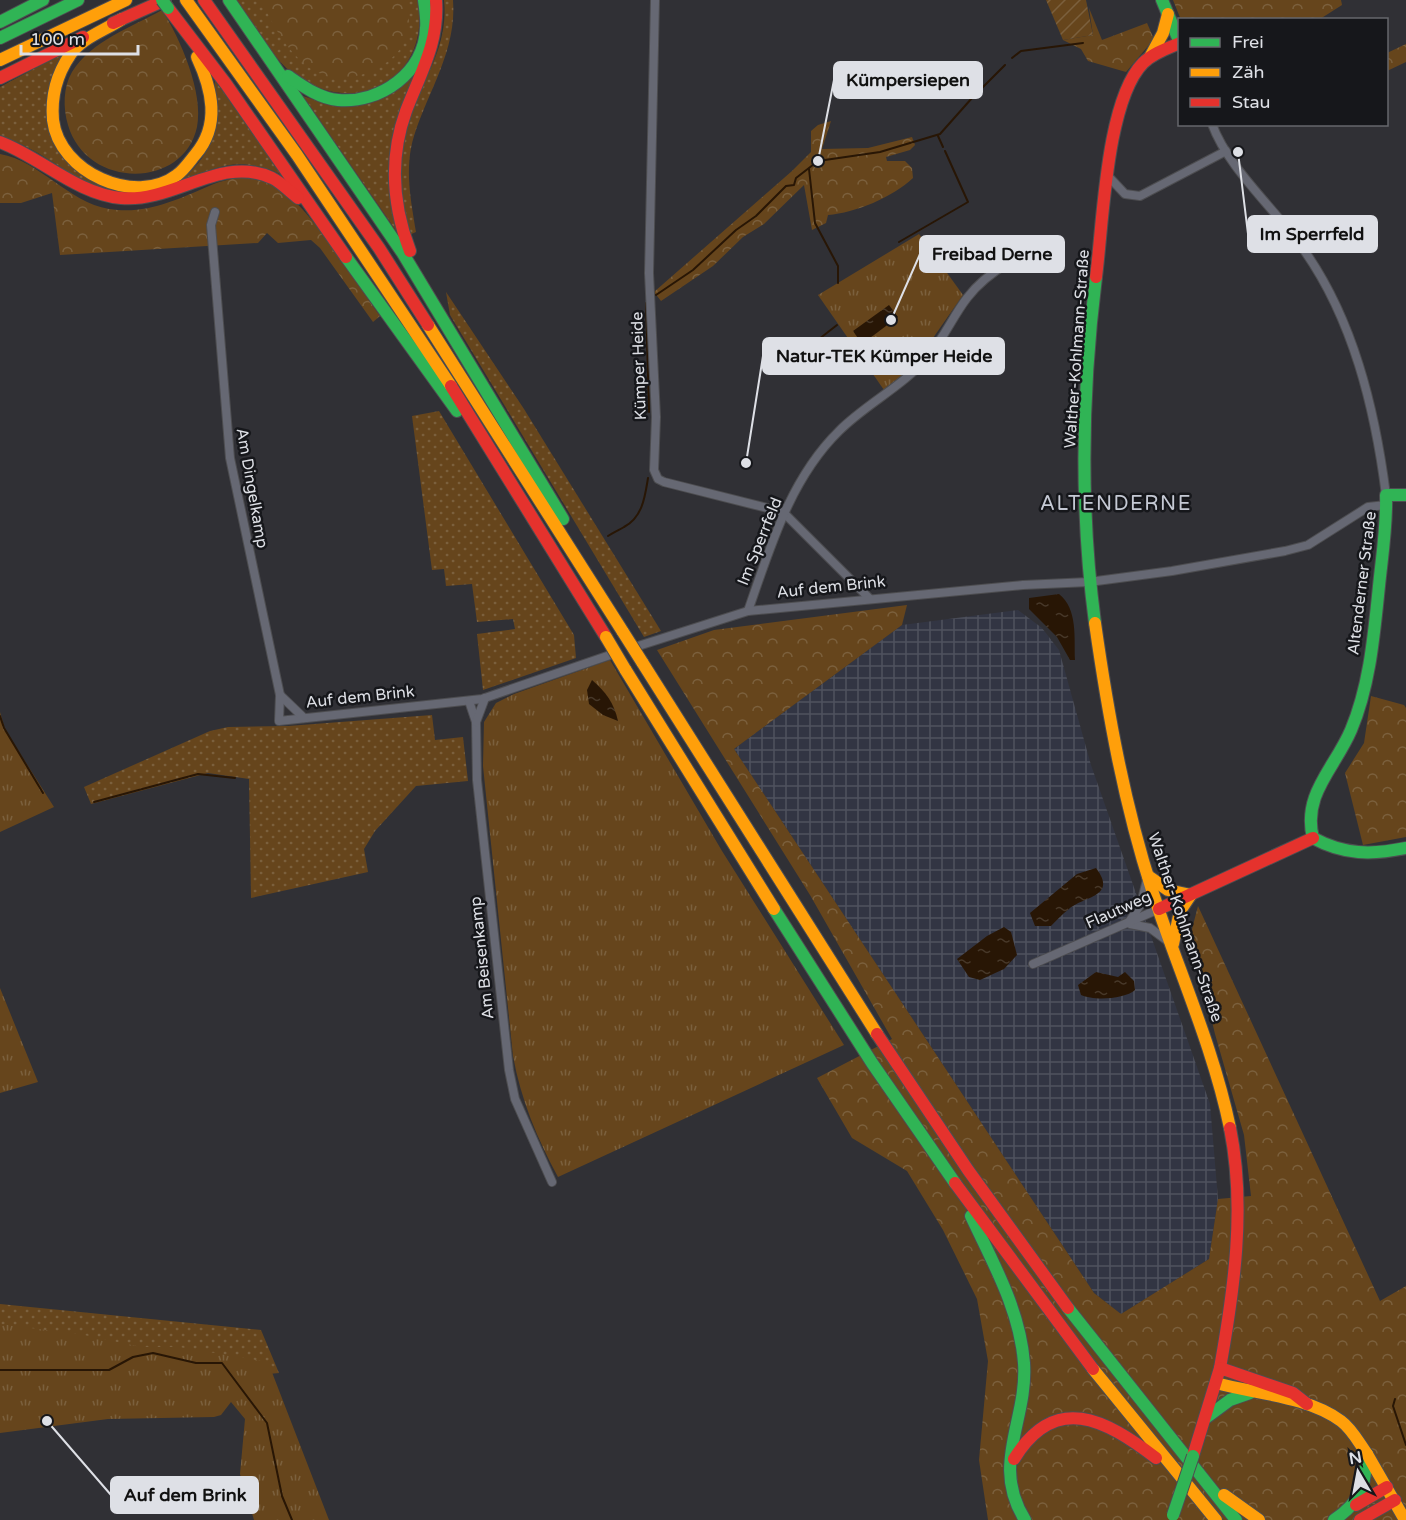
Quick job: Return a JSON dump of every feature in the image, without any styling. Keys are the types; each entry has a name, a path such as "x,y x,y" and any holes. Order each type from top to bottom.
{"main road":[{"path":"0,22 43,0"},
{"path":"0,38 78,0"},
{"path":"0,60 126,0"},
{"path":"186,0 325,195 492,451 811,967 960,1192 1044,1305 1216,1520"},
{"path":"204,0 379,248 853,997 968,1170 1102,1353 1236,1520"},
{"path":"229,0 356,182 435,303 548,490 579,561"},
{"path":"246,24 283,70 298,84 320,96 342,101 357,101 389,89 415,64 426,32 424,0"},
{"path":"435,303 403,234 393,177 401,126 436,40 436,0"},
{"path":"1162,0 1178,40"},
{"path":"0,78 122,19 165,3 239,102 440,390 492,451"},
{"path":"1149,58 1159,43 1168,14"},
{"path":"122,19 71,55 56,80 52,115 60,143 76,166 90,177 107,184 128,188 144,188 176,176 196,158 210,131 213,106 210,84 177,20"},
{"name":"Walther-Kohlmann-Straße","path":"1171,1518 1206,1420 1220,1368 1233,1302 1237,1258 1234,1165 1226,1108 1215,1062 1148,876 1110,728 1089,582 1084,506 1087,373 1100,240 1109,177 1126,90 1135,73 1149,58 1178,44"},
{"path":"0,142 31,155 96,192 123,198 152,197 218,172 235,169 268,175 301,200 336,244"},
{"name":"Auf dem Brink","path":"1386,500 1406,495"},
{"name":"Altenderner Straße","path":"1313,838 1308,824 1311,803 1351,730 1361,696 1376,613 1386,500"},
{"path":"1313,838 1329,847 1358,854 1374,855 1406,848"},
{"name":"Flautweg","path":"1160,909 1313,838"},
{"path":"1148,876 1168,890 1191,895 1180,911 1173,945"},
{"path":"960,1192 1000,1278 1019,1335 1024,1382 1010,1451 1009,1470 1011,1496 1018,1512 1025,1520"},
{"path":"1220,1368 1293,1393 1307,1404 1342,1422 1367,1454 1405,1520"},
{"path":"1216,1383 1251,1393 1307,1404"},
{"path":"1206,1420 1230,1400 1251,1393"},
{"path":"1009,1470 1017,1452 1033,1432 1055,1420 1078,1418 1100,1422 1125,1434 1180,1477"},
{"path":"1351,1508 1364,1489 1367,1454"},
{"path":"1192,1468 1236,1505 1259,1520"},
{"path":"1334,1520 1387,1487"},
{"path":"1360,1520 1395,1500"}],"street":[{"name":"Kümper Heide","path":"654,0 648,229 656,417 654,470 658,479 664,482 783,512"},
{"name":"Altenderner Straße","path":"1213,126 1226,151 1301,246 1333,299 1347,330 1364,383 1386,500"},
{"path":"1109,177 1125,194 1140,196 1226,151"},
{"name":"Am Dingelkamp","path":"215,212 211,225 230,458 280,696 279,721"},
{"name":"Im Sperrfeld","path":"748,611 783,512 825,446 850,421 919,367 968,297 985,280 1043,246 1059,245"},
{"name":"Auf dem Brink","path":"279,721 485,698 573,666 748,611 869,598 1089,582 1172,572 1297,549 1308,545 1368,507 1386,500"},
{"path":"783,512 869,598"},
{"path":"280,696 304,718"},
{"name":"Am Beisenkamp","path":"476,722 485,698"},
{"name":"Am Beisenkamp","path":"469,701 476,722 477,780 508,1070 515,1099 552,1182"},
{"path":"1148,876 1141,904 1126,924 1150,928 1173,945"},
{"name":"Flautweg","path":"1033,964 1160,909"}],"shaded area":[{"path":"1018,610 1042,628 1059,650 1091,765 1210,1104 1218,1199 1209,1259 1121,1314 1094,1293 734,749 902,625"}],"green space":[{"path":"236,0 418,0 419,27 414,49 403,68 387,82 368,91 346,93 323,89 299,78 290,71 272,52"},
{"path":"262,0 406,0 409,18 408,32 401,48 380,67 353,77 325,75 305,64 289,48 276,29"},
{"path":"444,0 453,0 451,36 411,148 409,184 416,232 409,235 402,201 403,150 411,116 441,40 445,14"},
{"path":"1046,0 1086,0 1093,35 1063,40"},
{"path":"1173,0 1341,0 1342,5 1322,18 1180,18"},
{"path":"1089,8 1102,40 1147,23 1154,39 1126,72 1088,61 1081,49 1063,40 1093,35"},
{"path":"162,10 183,50 194,82 198,113 197,127 189,147 174,162 155,171 135,174 114,171 94,161 78,146 66,118 67,84 80,61 101,43"},
{"path":"434,15 399,120 399,235 303,96 318,101 402,85"},
{"path":"1406,44 1406,62 1388,71 1388,53"},
{"path":"67,51 52,90 53,126 68,156 93,178 123,191 155,191 185,177 209,146 213,137 218,111 215,80 282,175 259,167 239,164 205,172 173,187 155,192 134,195 116,193 98,188 34,151 0,137 0,87"},
{"path":"831,121 822,149 868,148 912,137 915,145 910,150 886,157 887,161 905,161 912,168 913,178 895,192 873,203 839,214 828,215 826,223 812,230 804,185 764,224 743,237 713,266 661,301 654,292 792,171 811,152 811,131 818,125"},
{"path":"0,154 28,165 80,198 109,209 136,210 161,205 230,179 246,177 267,181 281,189 312,221 380,316 373,322 320,248 311,240 278,243 267,233 258,243 60,255 52,193 21,203 0,203"},
{"path":"919,234 963,295 912,368 884,390 818,295"},
{"path":"446,292 524,409 661,631 644,637 450,315"},
{"path":"439,411 574,635 576,658 483,690 477,634 515,629 513,619 477,622 472,584 446,586 444,569 432,570 412,416"},
{"path":"907,605 902,625 734,749 1094,1293 1121,1314 1209,1259 1218,1199 1251,1196 1244,1135 1215,1034 1191,933 1198,906 1380,1301 1406,1286 1406,1520 988,1520 979,1460 988,1361 977,1299 943,1230 907,1171 852,1138 817,1078 892,1039 810,895 657,650 714,630"},
{"path":"610,660 722,851 844,1045 558,1177 531,1118 520,1088 513,1056 483,766 484,722 496,703 514,694"},
{"path":"1371,696 1404,705 1406,708 1406,837 1363,845 1345,773 1364,743"},
{"path":"0,712 5,730 54,807 0,832"},
{"path":"432,715 435,740 463,737 468,781 416,786 375,831 364,849 368,872 251,898 249,779 208,773 91,804 84,787 210,731 228,727 288,726"},
{"path":"0,988 38,1082 0,1093"},
{"path":"0,1304 261,1330 279,1373 258,1375 0,1429"},
{"path":"0,1324 84,1335 141,1347 179,1347 268,1362 329,1520 254,1520 240,1474 245,1419 231,1402 221,1415 214,1417 108,1419 0,1433"}],"water":[{"path":"889,305 898,317 862,344 853,331"},
{"path":"1059,594 1065,600 1072,616 1075,633 1075,660 1070,660 1057,637 1029,609 1029,598"},
{"path":"592,680 609,698 618,721 603,715 589,704 587,690"},
{"path":"1096,868 1102,878 1101,890 1069,909 1051,926 1035,926 1030,913 1077,874"},
{"path":"1004,927 1011,932 1017,955 1004,969 980,980 969,977 957,959 987,936"},
{"path":"1096,972 1118,977 1125,972 1134,981 1135,990 1109,998 1081,995 1078,985"}],"waterway":[{"path":"1012,58 1021,51 1083,43"},
{"path":"656,295 693,270 736,230 756,216 786,186 794,185 796,178 818,161 880,152 940,134 1005,65"},
{"path":"938,136 943,147"},
{"path":"899,242 968,202 945,151"},
{"path":"809,169 815,223 838,266 838,283"},
{"path":"646,303 649,412"},
{"path":"782,368 837,325"},
{"path":"608,536 635,518 642,505 648,478"},
{"path":"0,716 4,728 43,793"},
{"path":"94,802 198,774 235,778"},
{"path":"0,1370 109,1370 133,1357 153,1353 196,1363 222,1363 267,1423 282,1496 292,1520"},
{"path":"1395,1399 1393,1406 1406,1445"}],"traffic: fast":[{"path":"0,22 43,0"},
{"path":"0,38 78,0"},
{"path":"162,0 168,8"},
{"path":"229,0 402,252 563,519"},
{"path":"288,76 306,88 331,99 354,100 384,91 409,71 418,58 424,44 426,28 424,0"},
{"path":"1162,0 1178,38"},
{"path":"346,257 457,411"},
{"path":"1095,623 1087,537 1085,450 1088,363 1096,277"},
{"path":"1406,495 1386,495 1384,541 1373,641 1363,695 1351,730 1316,795 1311,822 1313,838 1336,848 1358,852 1381,852 1406,848"},
{"path":"774,909 872,1063 955,1183"},
{"path":"971,1216 1004,1287 1021,1343 1024,1384 1010,1461 1015,1500 1025,1520"},
{"path":"1068,1308 1236,1520"},
{"path":"1207,1417 1230,1400 1250,1393"},
{"path":"1334,1520 1351,1506 1360,1492 1365,1475 1367,1454"},
{"path":"1173,1515 1193,1456"}],"traffic: slow":[{"path":"0,60 126,0"},
{"path":"186,0 297,155 451,386"},
{"path":"1150,57 1163,33 1168,14"},
{"path":"122,19 87,39 70,55 56,86 53,103 53,120 58,139 69,155 84,169 102,179 121,185 141,187 160,184 180,173 195,155 208,132 211,119 210,94 197,57"},
{"path":"428,325 623,632"},
{"path":"1095,623 1111,725 1133,824 1152,890 1214,1067 1230,1128"},
{"path":"623,632 642,662"},
{"path":"606,637 625,669"},
{"path":"642,662 877,1034"},
{"path":"625,669 774,909"},
{"path":"1148,876 1168,890 1191,895"},
{"path":"1173,944 1180,911 1190,896"},
{"path":"1093,1369 1216,1520"},
{"path":"1216,1383 1297,1401 1328,1413 1349,1428 1367,1454"},
{"path":"1367,1454 1405,1520"},
{"path":"1224,1495 1259,1520"}],"traffic: jam":[{"path":"113,23 165,0"},
{"path":"204,0 379,248 428,325"},
{"path":"410,251 399,216 395,164 406,111 432,43 436,0"},
{"path":"168,8 226,84 346,257"},
{"path":"0,78 83,37"},
{"path":"1096,277 1108,164 1121,105 1131,81 1143,63 1178,44"},
{"path":"0,142 89,190 105,195 141,198 216,175 253,172 272,178 298,198"},
{"path":"451,386 606,637"},
{"path":"1159,909 1313,838"},
{"path":"877,1034 968,1170 1068,1308"},
{"path":"1220,1368 1234,1279 1238,1218 1235,1158 1230,1128"},
{"path":"955,1183 1093,1369"},
{"path":"1193,1456 1220,1368 1293,1393 1307,1404"},
{"path":"1014,1459 1030,1438 1046,1425 1064,1419 1081,1419 1118,1432 1156,1458"},
{"path":"1356,1505 1387,1487"},
{"path":"1360,1520 1395,1500"}],"place":[{"name":"Im Sperrfeld","path":"1238,152"},
{"name":"Kümpersiepen","path":"818,161"},
{"name":"Freibad Derne","path":"891,320"},
{"name":"Natur-TEK Kümper Heide","path":"746,463"},
{"name":"Auf dem Brink","path":"47,1421"}],"district":[{"name":"ALTENDERNE","path":"1116,503"}]}
